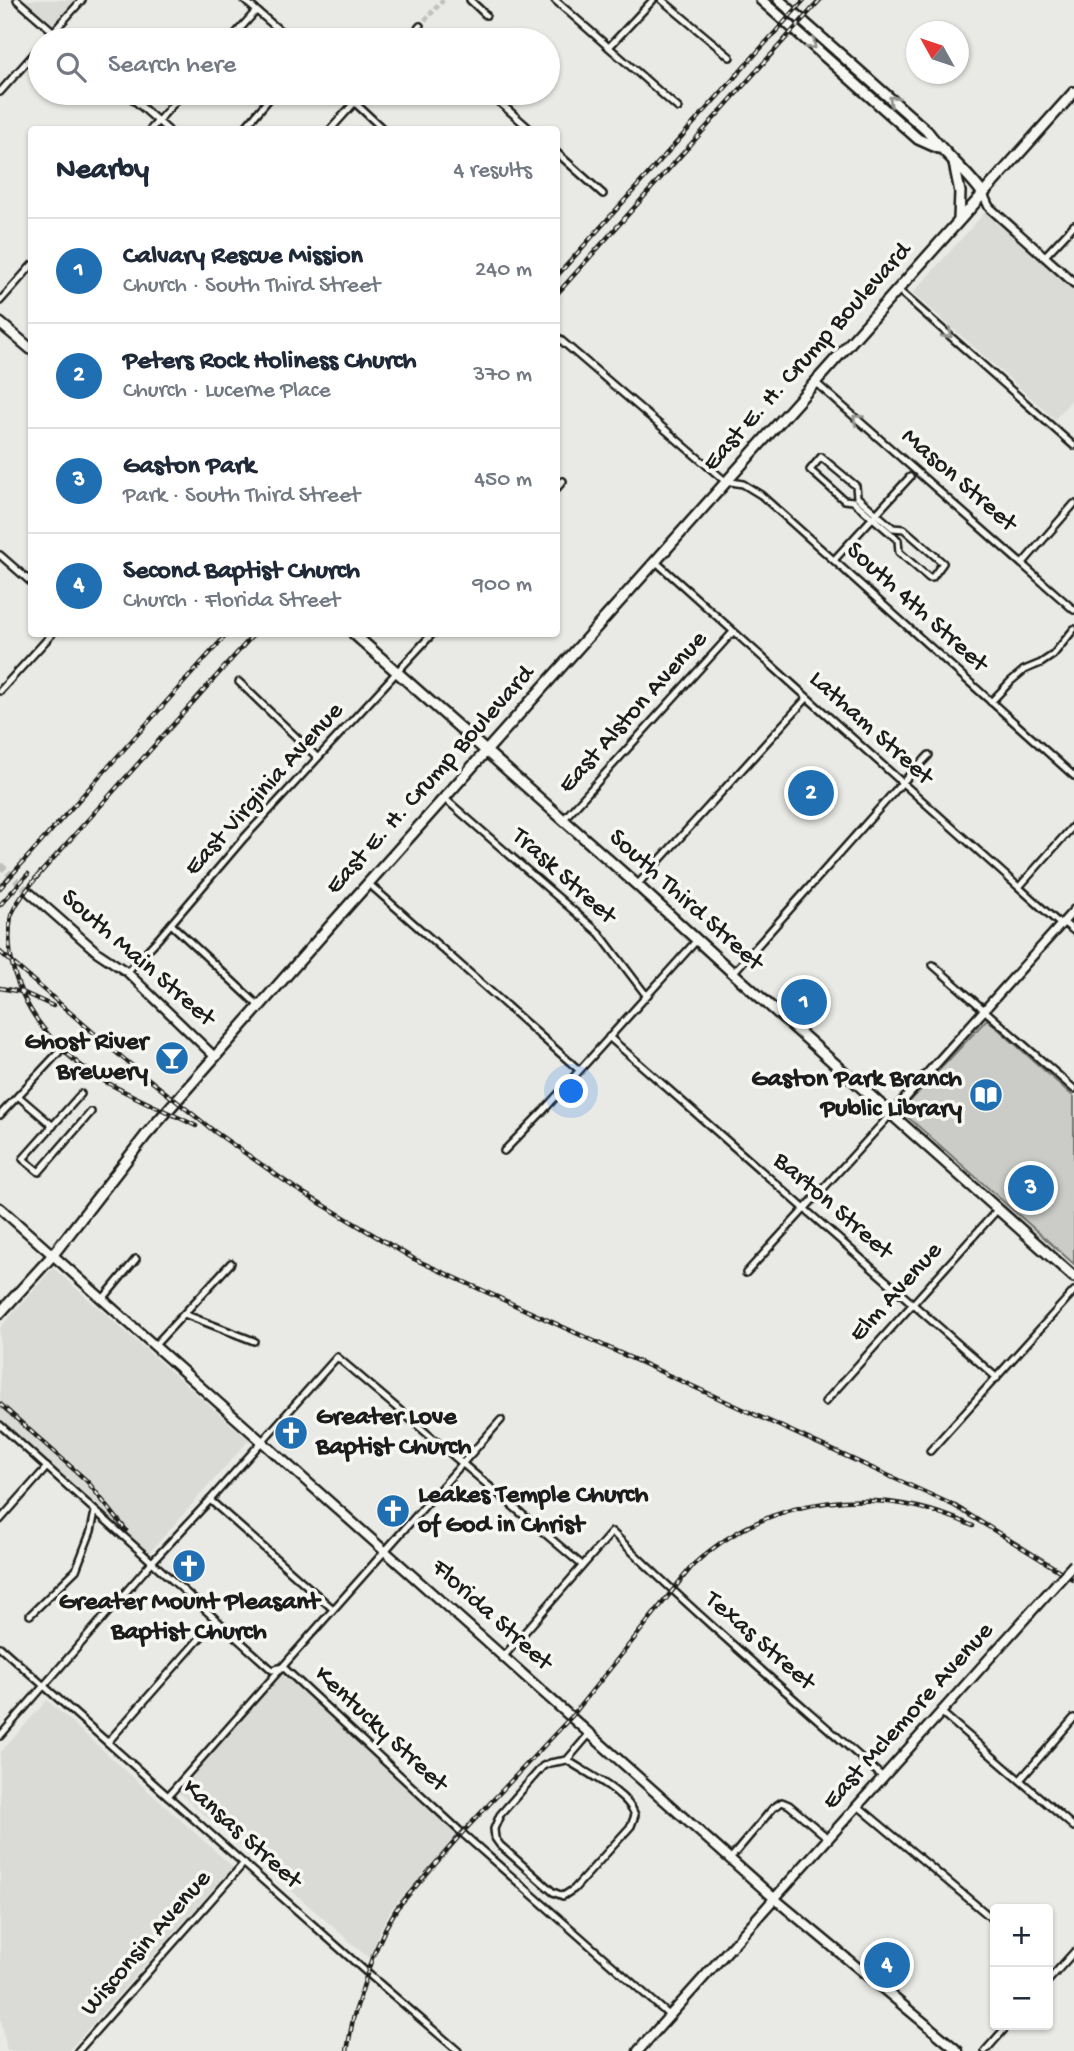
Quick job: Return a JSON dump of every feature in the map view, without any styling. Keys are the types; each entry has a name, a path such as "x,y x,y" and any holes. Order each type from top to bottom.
{"main road":[{"path":"761,0 918,139 940,149"},
{"path":"779,0 927,131 940,149 974,181 983,194"},
{"name":"East E. H. Crump Boulevard","path":"0,1313 52,1256 146,1135 443,797 455,787 1074,92"},
{"path":"953,162 961,192 959,220"},
{"path":"0,323 28,347"},
{"name":"South Third Street","path":"357,637 638,884 733,973 1074,1277"},
{"name":"Florida Street","path":"0,1208 591,1732 775,1899 958,2051"},
{"name":"East Mclemore Avenue","path":"638,2051 1074,1564"}],"street":[{"path":"17,0 48,28"},
{"path":"57,28 82,0"},
{"path":"244,0 276,28"},
{"path":"470,0 486,15"},
{"path":"555,0 678,108"},
{"path":"608,47 653,0"},
{"path":"662,0 730,57"},
{"path":"241,28 256,11"},
{"path":"0,93 28,61"},
{"path":"140,105 164,126"},
{"path":"154,126 172,105"},
{"path":"246,126 264,105"},
{"path":"333,126 352,105"},
{"path":"361,105 380,126"},
{"path":"503,105 526,126"},
{"path":"560,156 603,194"},
{"path":"983,194 989,206 1074,283"},
{"path":"1045,256 1074,225"},
{"path":"0,301 28,270"},
{"path":"898,289 1074,446"},
{"path":"560,338 725,481"},
{"name":"Mason Street","path":"815,382 1074,610"},
{"path":"855,499 856,486 822,457 810,468 844,500 855,499 891,530 898,540 899,552 929,578 943,565 904,529 891,530"},
{"path":"834,561 910,477"},
{"path":"560,485 564,481"},
{"name":"South 4th Street","path":"725,481 743,484 761,495 1074,776"},
{"path":"1022,564 1074,503"},
{"path":"0,555 28,580"},
{"name":"Latham Street","path":"655,561 1019,887 1074,931"},
{"path":"992,702 1024,670 1053,655 1074,629"},
{"name":"East Alston Avenue","path":"564,820 733,632"},
{"path":"0,691 49,637"},
{"name":"East Virginia Avenue","path":"127,972 317,757 429,637"},
{"path":"239,682 317,757"},
{"path":"638,884 807,698"},
{"path":"733,973 929,755"},
{"name":"Trask Street","path":"443,797 599,933 646,995"},
{"path":"1019,887 1074,825"},
{"path":"368,883 579,1070"},
{"name":"South Main Street","path":"30,893 97,952 127,972 215,1057"},
{"path":"746,1273 1074,910"},
{"path":"171,924 260,1007"},
{"path":"504,1151 697,940"},
{"path":"933,965 1074,1089"},
{"name":"Barton Street","path":"609,1037 997,1378"},
{"path":"0,1115 59,1052"},
{"path":"80,1094 23,1159 39,1172 91,1112"},
{"path":"18,1096 53,1126"},
{"name":"Elm Avenue","path":"825,1402 998,1209"},
{"path":"102,1300 136,1259"},
{"path":"155,1345 231,1263"},
{"path":"930,1451 1074,1291"},
{"path":"184,1314 254,1341"},
{"path":"0,1736 337,1357 582,1565 504,1656"},
{"path":"168,1796 501,1420"},
{"name":"Kentucky Street","path":"0,1425 272,1670 283,1667 462,1833 670,2015"},
{"path":"0,1520 47,1467"},
{"path":"210,1500 333,1609"},
{"path":"30,1615 76,1570 91,1531 95,1512"},
{"name":"Texas Street","path":"582,1565 612,1532 672,1591 884,1778"},
{"path":"108,1742 216,1620"},
{"name":"Kansas Street","path":"0,1647 458,2051"},
{"path":"941,1713 1074,1827"},
{"path":"1020,1780 1074,1718"},
{"path":"568,1759 606,1783 631,1805 635,1815 631,1826 573,1889 563,1896 553,1892 500,1845 495,1838 494,1829 499,1815 543,1766 568,1759 591,1732"},
{"path":"730,1859 773,1808 784,1802 829,1839"},
{"path":"858,1806 990,1917"},
{"name":"Wisconsin Avenue","path":"78,2051 244,1863"},
{"path":"1053,1975 1074,1952"},
{"path":"1050,1967 1056,1972"},
{"path":"985,2051 1004,2030"}],"shaded area":[{"path":"21,0 78,0 53,28"},
{"path":"986,211 1074,290 1074,397 1055,419 913,293"},
{"path":"987,1019 1074,1097 1074,1264 901,1111"},
{"path":"53,1268 249,1440 149,1553 0,1422 0,1328"},
{"path":"284,1671 458,1834 392,1908 379,1932 370,1959 177,1791"},
{"path":"47,1700 233,1867 68,2051 7,2051 0,2015 0,1753"}],"tunnel":[{"path":"420,26 443,0"},
{"path":"0,865 30,893"}],"railway":[{"path":"560,273 804,0"},
{"path":"560,291 820,0"},
{"path":"0,888 224,637"},
{"path":"35,879 251,637"},
{"path":"41,872 20,899 11,916 9,941 20,989 31,1010 61,1048 99,1078 196,1126"},
{"path":"0,905 28,874"},
{"path":"0,952 125,1060 215,1132 295,1188 414,1259 955,1506 1074,1580"},
{"path":"0,988 22,992 53,1006"},
{"path":"0,1404 87,1481 126,1530"},
{"path":"347,2051 353,2019 372,1958 397,1908 462,1833 572,1716 693,1565 723,1541 756,1523 791,1510 827,1503 863,1501 900,1504 937,1512 973,1526"}],"place":[{"name":"Peters Rock Holiness Church","path":"811,793"},
{"name":"Calvary Rescue Mission","path":"804,1002"},
{"name":"Ghost River Brewery","path":"172,1058"},
{"name":"Gaston Park Branch Public Library","path":"986,1095"},
{"name":"Gaston Park","path":"1031,1188"},
{"name":"Greater Love Baptist Church","path":"291,1433"},
{"name":"Leakes Temple Church of God in Christ","path":"393,1511"},
{"name":"Greater Mount Pleasant Baptist Church","path":"189,1566"},
{"name":"Second Baptist Church","path":"887,1965"}]}
